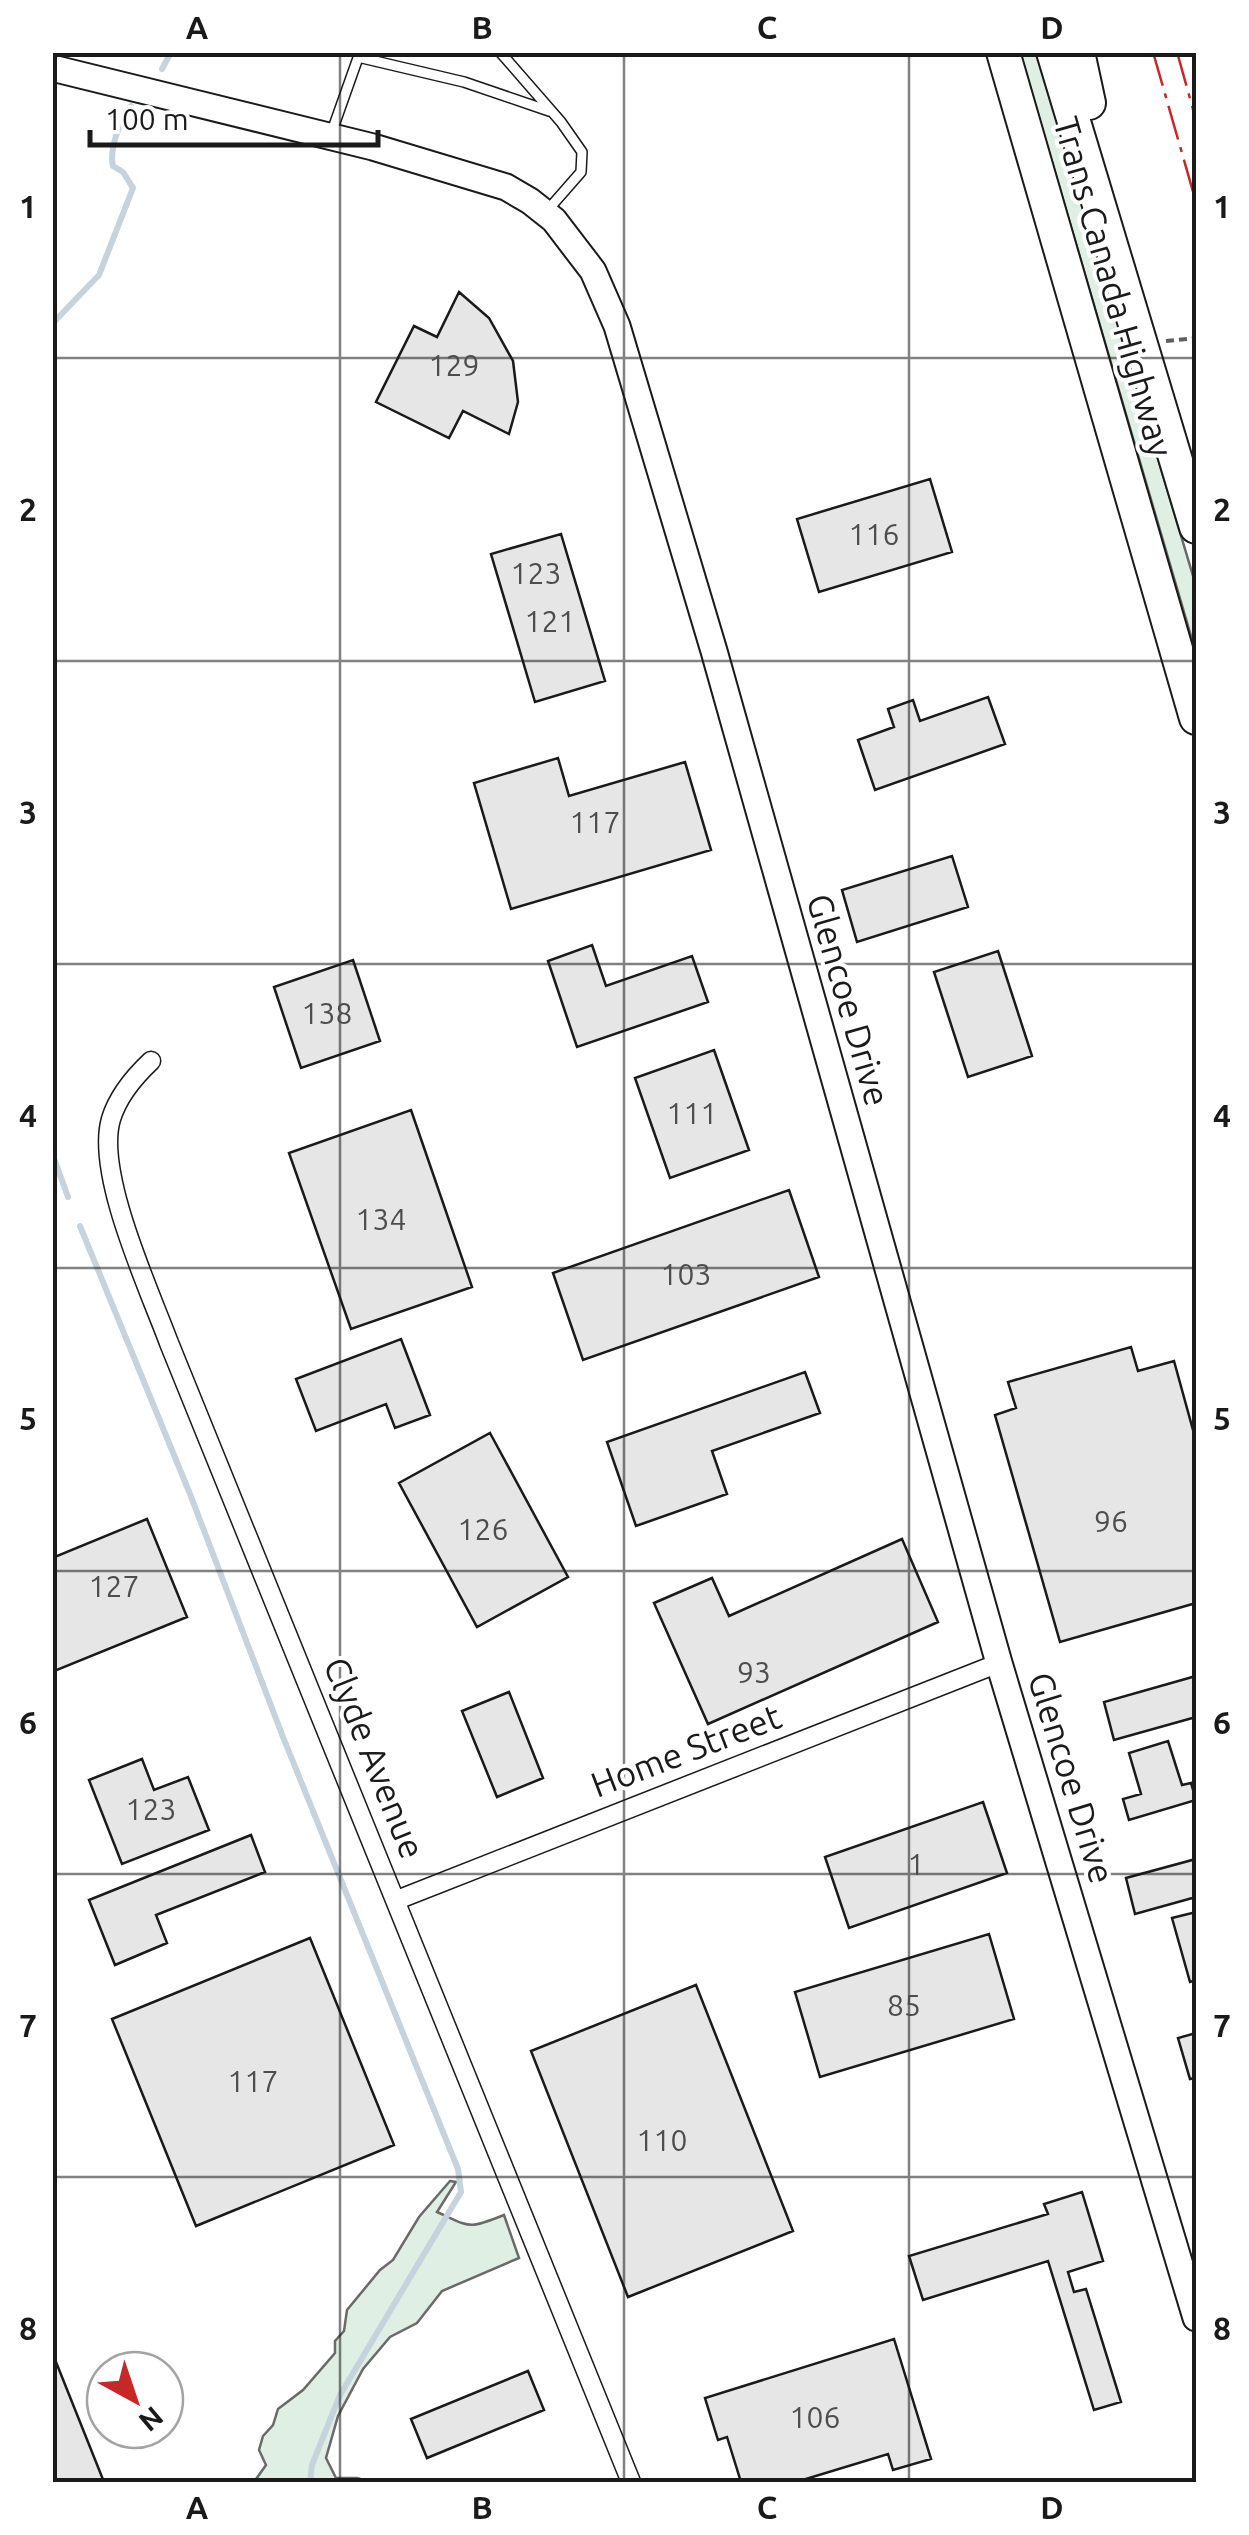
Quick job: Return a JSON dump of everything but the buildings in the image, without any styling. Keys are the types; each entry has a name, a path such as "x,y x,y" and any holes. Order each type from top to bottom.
{"highway":[{"path":"992,52 1027,135"},
{"name":"Trans Canada Highway","path":"1003,52 1196,718"},
{"name":"Trans Canada Highway","path":"1053,52 1196,527"},
{"path":"1078,52 1090,109 1196,472"}],"street":[{"name":"Glencoe Drive","path":"52,68 493,182 546,213 574,242 593,270 618,326 999,1664 1196,2318"},
{"name":"Clyde Avenue","path":"151,1062 123,1094 111,1120 107,1148 114,1185 169,1343 630,2482"},
{"name":"Home Street","path":"397,1900 999,1664"}],"lane":[{"path":"500,52 582,152 581,172 546,213"},
{"path":"330,137 359,55 464,82 552,112"}],"path":[{"path":"1160,342 1196,338"}],"green space":[{"path":"1020,53 1037,53 1196,586 1196,653"},
{"path":"450,2181 456,2182 437,2212 469,2225 504,2215 519,2258 442,2291 417,2323 390,2337 363,2369 338,2416 326,2458 336,2478 370,2482 254,2482 266,2465 259,2450 278,2409 303,2390 335,2353 335,2341 344,2331 347,2310 393,2260 419,2217"}],"waterway":[{"path":"162,69 171,52"},
{"path":"52,324 99,275 133,188 123,172 113,166 112,159 116,135 131,106"},
{"path":"52,1153 68,1197"},
{"path":"80,1226 458,2169 461,2192 340,2395 312,2465 310,2482"}],"power":[{"path":"1153,52 1196,202"},
{"path":"1177,52 1196,120"}]}
